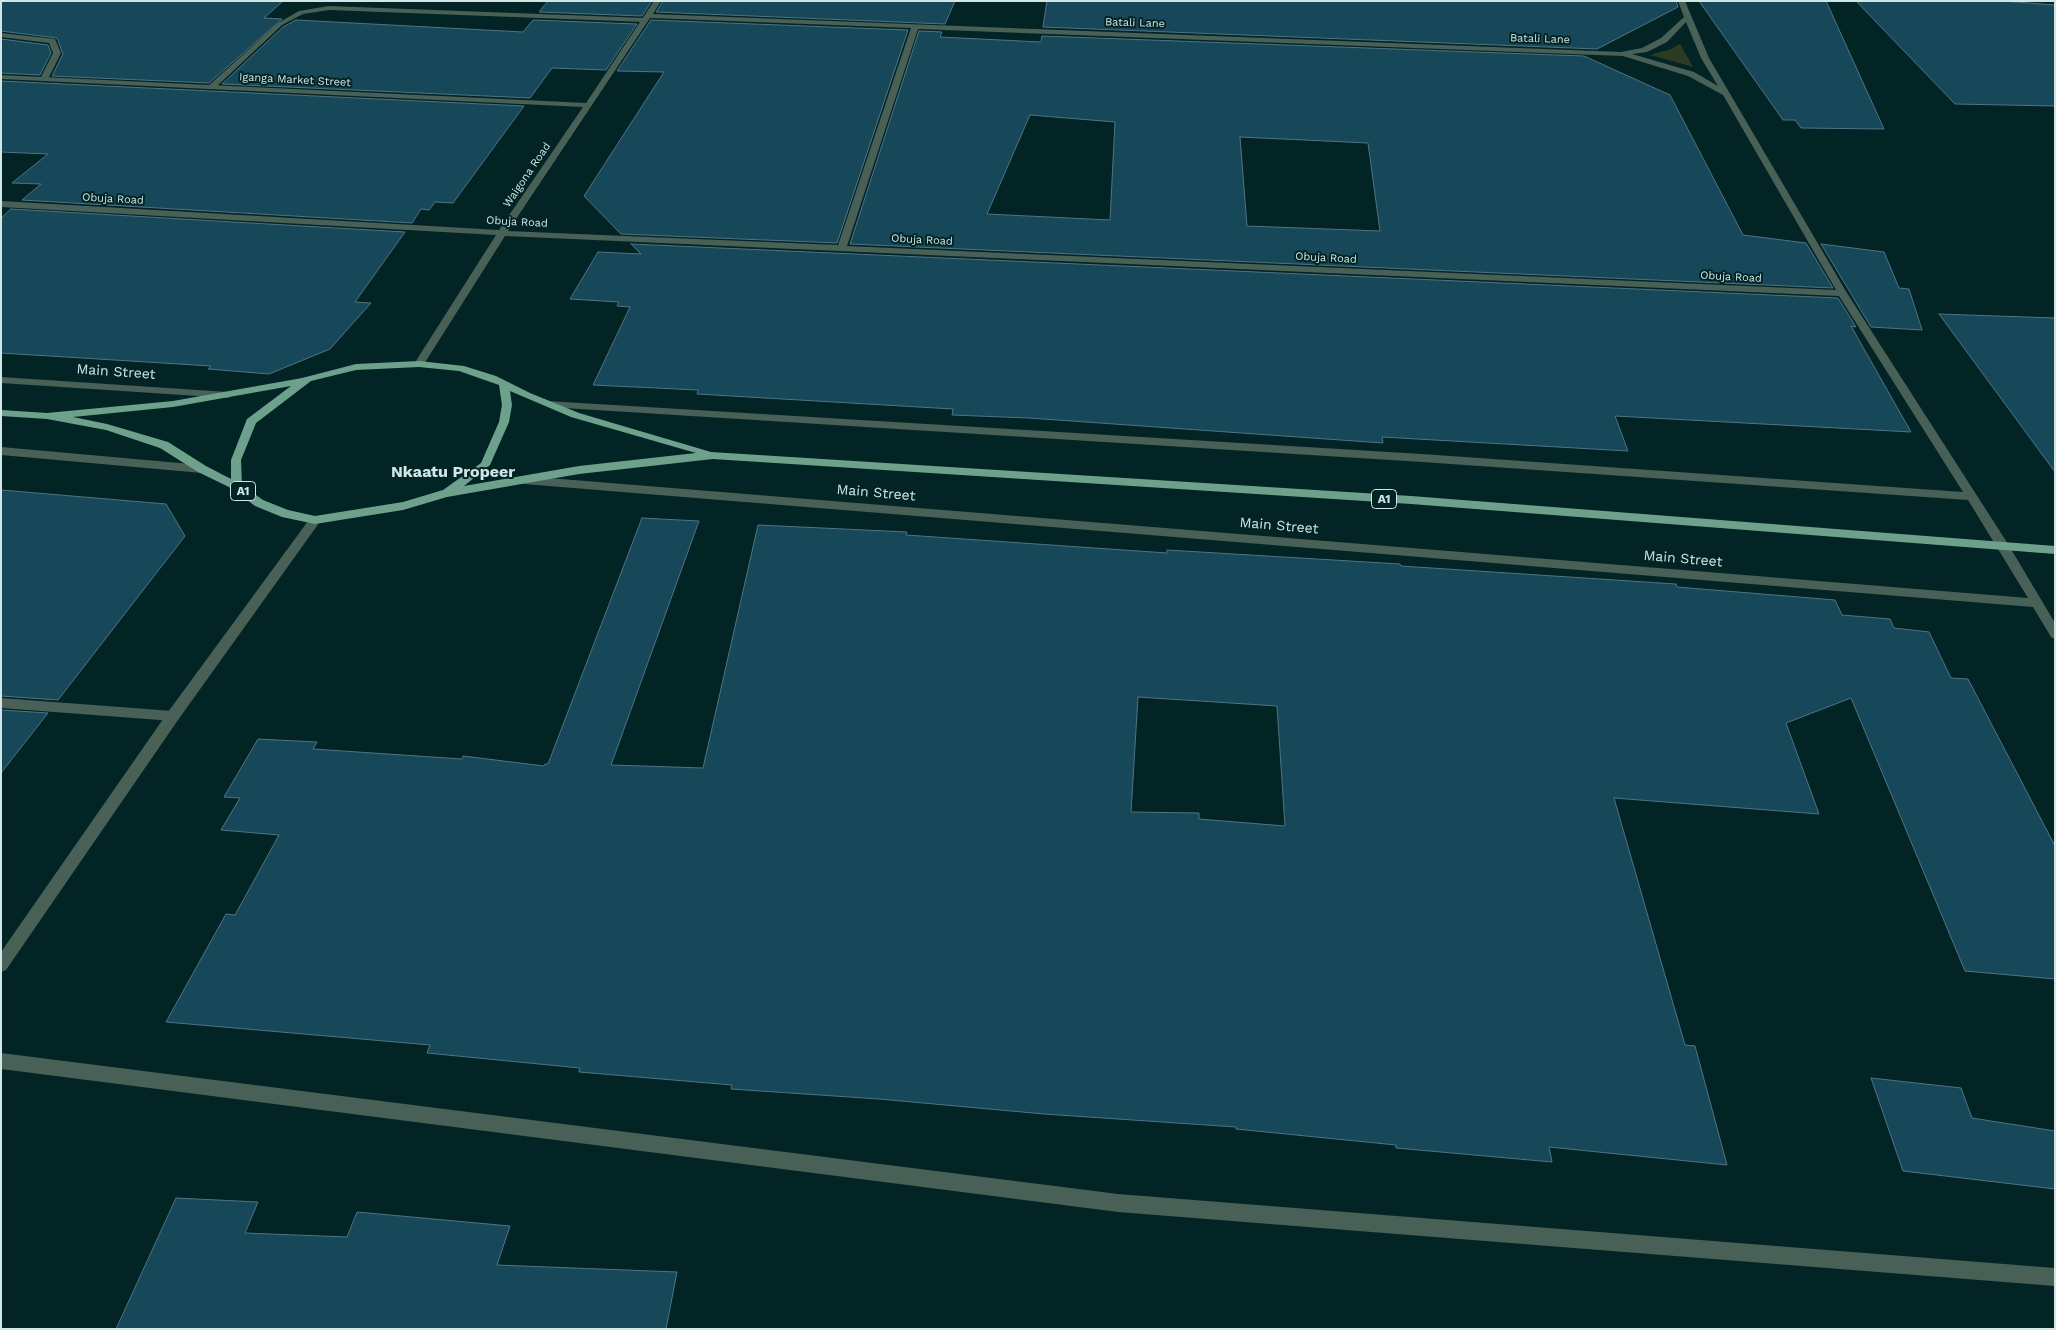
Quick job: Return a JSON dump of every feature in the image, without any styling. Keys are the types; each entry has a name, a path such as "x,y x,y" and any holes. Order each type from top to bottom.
{"main road":[{"name":"Main Street","path":"47,416 110,411 228,395 356,367 419,364 460,368 504,383 575,415 713,455"},
{"name":"Main Street","path":"237,486 236,460 251,421 308,379"},
{"name":"Main Street","path":"447,493 485,465 504,422 507,405 504,383"},
{"name":"Main Street","path":"1,413 47,416 107,427 164,445 202,469 237,486 260,504 286,514 315,520 403,506 447,493 519,479 713,455 1411,500 2055,550"}],"street":[{"name":"Waigona Road","path":"419,364 502,233 658,1"},
{"path":"1681,1 1705,58 1842,293 2004,547 2055,634"},
{"name":"Batali Lane","path":"211,87 280,24 301,12 329,8 916,26 1621,54 1644,50 1664,40 1688,18"},
{"path":"842,248 916,26"},
{"path":"1,35 52,41 57,53 44,79"},
{"name":"Batali Lane","path":"1621,54 1690,74 1726,94"},
{"name":"Iganga Market Street","path":"1,77 587,105"},
{"name":"Obuja Road","path":"1,204 502,233 1842,293"},
{"name":"Main Street","path":"1,380 228,395"},
{"name":"Main Street","path":"548,404 1422,458 1972,496"},
{"name":"Main Street","path":"1,451 202,469"},
{"name":"Main Street","path":"519,479 2037,603"},
{"path":"1,964 173,716 315,520"},
{"path":"1,702 173,716"},
{"path":"1,1062 1118,1203 2055,1277"}],"green space":[{"path":"1680,44 1693,67 1650,55 1671,49"}],"building":[{"path":"1,1 283,1 264,18 282,19 209,83 52,76 63,54 57,38 1,31"},
{"path":"548,1 652,1 642,16 539,12"},
{"path":"663,1 955,1 945,24 656,12"},
{"path":"1047,1 1676,1 1678,7 1597,49 1043,27"},
{"path":"1699,1 1826,1 1884,129 1801,128 1795,120 1783,120"},
{"path":"1856,1 2003,1 2055,5 2055,106 1955,104"},
{"path":"296,20 523,32 533,20 637,24 606,70 552,68 530,98 222,84 283,27"},
{"path":"651,20 908,30 837,243 621,234 584,196 664,72 617,71"},
{"path":"919,31 942,32 940,37 1041,42 1042,36 1584,56 1670,95 1743,235 1806,243 1833,288 850,244","holes":["1030,115 1115,122 1110,220 987,214","1240,137 1368,143 1380,231 1247,226"]},
{"path":"1,39 48,45 51,53 40,75 1,73"},
{"path":"1,81 524,106 453,203 435,202 429,210 421,209 412,223 22,200 41,184 12,183 48,154 1,152"},
{"path":"11,209 405,232 355,302 371,303 330,349 269,374 208,369 211,366 1,353 1,218"},
{"path":"631,244 1838,298 1856,327 1851,326 1911,432 1615,416 1628,451 1382,437 1383,443 1029,418 952,415 953,409 697,394 698,390 593,385 630,307 617,306 619,302 570,299 598,252 641,254"},
{"path":"1821,244 1884,252 1899,288 1909,289 1922,330 1871,327"},
{"path":"1939,314 2055,318 2055,472"},
{"path":"1,490 166,504 185,536 58,700 1,696"},
{"path":"642,518 699,521 611,765 703,768 758,525 907,532 906,535 1167,553 1167,550 1400,564 1401,566 1676,584 1677,587 1835,600 1842,615 1890,619 1894,628 1929,632 1951,678 1968,679 2055,846 2055,979 1965,971 1851,698 1786,723 1819,814 1614,798 1685,1045 1695,1046 1727,1165 1549,1147 1552,1162 1396,1148 1396,1145 1236,1129 1236,1127 731,1089 732,1085 579,1072 580,1068 427,1053 430,1045 166,1022 226,914 235,915 279,835 221,830 240,798 224,797 258,739 317,742 313,749 462,759 463,756 544,766 548,764","holes":["1138,697 1277,706 1285,826 1199,819 1199,813 1131,812"]},
{"path":"1,710 48,713 1,773"},
{"path":"1871,1078 1961,1088 1972,1118 2055,1131 2055,1189 1903,1171"},
{"path":"176,1198 258,1202 245,1233 347,1237 357,1212 510,1226 497,1265 677,1272 666,1329 116,1329"}],"district":[{"name":"Nkaatu Propeer","path":"453,472"}]}
